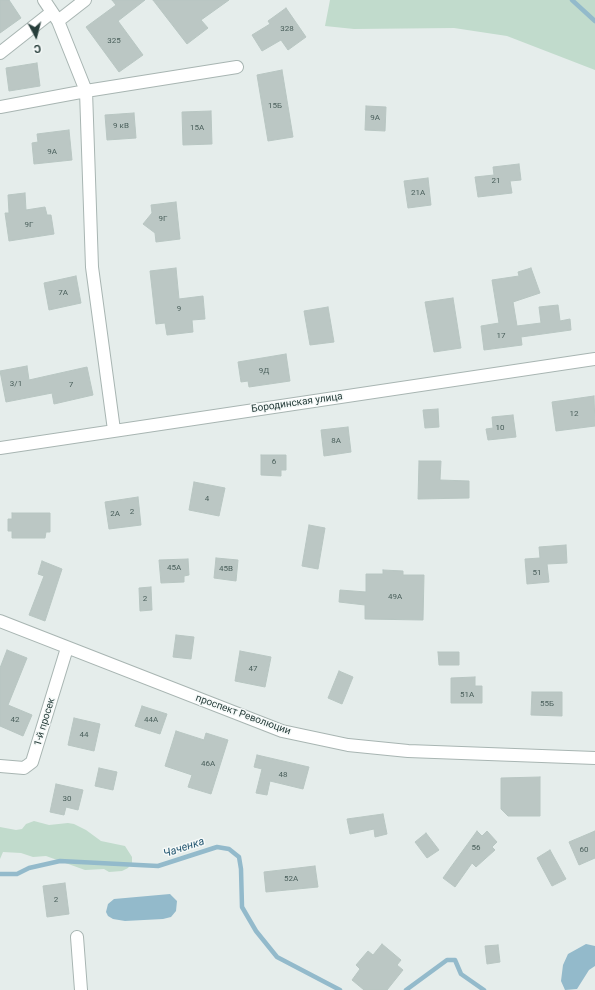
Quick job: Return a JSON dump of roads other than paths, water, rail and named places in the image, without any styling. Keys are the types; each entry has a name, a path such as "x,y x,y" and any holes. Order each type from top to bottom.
{"street":[{"path":"44,0 55,16 86,91 92,267 114,430"},
{"path":"0,53 55,16 85,0"},
{"path":"0,107 86,91 237,67"},
{"name":"Бородинская улица","path":"0,448 595,360"},
{"name":"проспект Революции","path":"0,622 282,731 348,745 408,750 595,758"},
{"name":"1-й просек","path":"0,766 24,768 32,762 67,648"},
{"path":"77,937 81,990"}],"water":[{"path":"170,894 177,901 176,911 171,917 163,919 125,921 113,919 108,916 106,912 108,904 114,899"},
{"path":"586,944 595,946 595,966 589,970 577,989 565,990 561,981 563,965 568,954"}],"waterway":[{"path":"572,0 595,21"},
{"name":"Чаченка","path":"0,874 17,874 29,868 60,861 158,866 217,847 229,849 239,857 241,869 242,907 256,931 277,957 340,990"},
{"name":"Чаченка","path":"406,990 447,960 455,960 461,974 484,990"}]}
